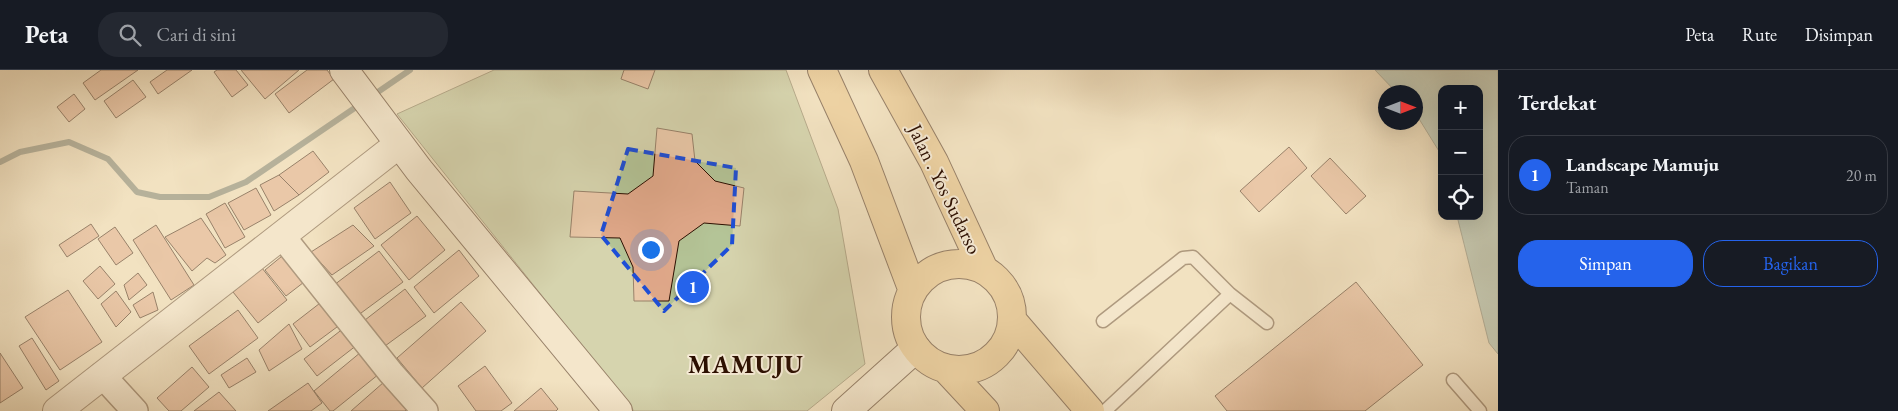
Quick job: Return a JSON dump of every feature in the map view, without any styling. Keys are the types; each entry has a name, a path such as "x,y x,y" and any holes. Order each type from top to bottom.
{"highway":[{"path":"822,70 853,136 914,291"},
{"name":"Jalan . Yos Sudarso","path":"885,70 934,162 984,270"},
{"path":"945,368 969,370 990,360 1006,342 1012,320 1008,296 998,281 984,270 966,264 946,266 930,274 914,291 909,302 907,320 911,338 916,348 929,360 945,368 985,411"},
{"path":"1012,320 1090,411"}],"main road":[{"path":"347,74 393,136 618,411"},
{"path":"57,411 282,236 393,136"},
{"path":"846,411 916,348"}],"street":[{"path":"282,236 424,411"},
{"path":"102,375 135,411"}],"lane":[{"path":"1103,321 1188,256 1198,261 1230,294 1267,323"},
{"path":"1105,411 1230,294"},
{"path":"1454,380 1480,411"}],"highlighted area":[{"path":"628,149 736,168 732,245 664,311 601,235"}],"green space":[{"path":"494,70 786,70 838,209 865,364 807,411 634,411 397,114"}],"water":[{"path":"1375,70 1498,70 1498,354 1489,343 1458,220 1483,220 1483,85 1438,85 1438,150 1423,125 1423,85 1389,85"}],"building":[{"path":"101,70 138,70 95,100 83,83"},
{"path":"167,70 192,70 158,94 150,82"},
{"path":"217,70 236,70 248,85 232,97 214,72"},
{"path":"241,70 299,70 265,99"},
{"path":"307,70 327,70 334,79 289,113 275,94"},
{"path":"624,70 655,70 648,89 621,79"},
{"path":"133,80 146,97 116,118 104,101"},
{"path":"74,94 85,109 69,122 57,107"},
{"path":"657,128 692,134 695,161 715,181 744,188 740,226 704,223 679,241 669,301 634,301 633,267 620,238 570,237 574,191 628,194 653,176"},
{"path":"1289,147 1307,168 1259,212 1240,191"},
{"path":"313,151 329,172 299,195 279,175"},
{"path":"1330,158 1366,196 1346,214 1311,176"},
{"path":"279,175 299,195 274,211 260,185"},
{"path":"390,182 411,213 375,239 354,208"},
{"path":"256,188 271,215 244,230 228,203"},
{"path":"225,203 245,237 225,248 206,214"},
{"path":"417,216 445,250 409,280 381,245"},
{"path":"201,218 226,255 215,263 207,258 192,271 165,237"},
{"path":"91,224 99,236 67,257 59,245"},
{"path":"156,225 194,285 171,300 133,240"},
{"path":"353,225 374,246 332,275 311,252"},
{"path":"115,227 133,253 116,265 98,239"},
{"path":"459,250 479,276 434,313 414,287"},
{"path":"379,251 403,282 357,316 334,285"},
{"path":"287,252 308,279 286,296 265,270"},
{"path":"100,266 115,284 98,299 83,281"},
{"path":"262,268 287,300 258,323 233,292"},
{"path":"138,273 147,285 129,300 124,285"},
{"path":"1356,282 1423,365 1365,411 1227,411 1215,396"},
{"path":"405,289 426,316 385,346 365,320"},
{"path":"68,290 102,342 60,370 25,317"},
{"path":"116,291 131,312 116,327 101,304"},
{"path":"153,292 158,310 140,318 133,305"},
{"path":"324,300 341,324 310,347 293,324"},
{"path":"461,302 486,331 422,388 397,358"},
{"path":"238,310 258,338 209,374 189,346"},
{"path":"289,324 302,349 269,371 259,350"},
{"path":"344,328 357,345 317,376 304,359"},
{"path":"32,338 59,381 46,390 19,346"},
{"path":"361,352 379,374 333,411 330,411 314,391"},
{"path":"0,353 23,388 0,403"},
{"path":"247,358 256,372 229,388 221,375"},
{"path":"485,366 512,403 501,411 476,411 458,386"},
{"path":"192,367 209,387 181,411 169,411 157,398"},
{"path":"384,382 407,409 405,411 351,411"},
{"path":"308,383 322,403 311,411 268,411"},
{"path":"541,388 558,409 556,411 514,411"},
{"path":"219,392 236,411 194,411"}],"waterway":[{"path":"372,96 410,70"},
{"path":"0,162 20,152 69,142 108,159 137,192 160,197 209,197 246,182 362,103"}],"place":[{"name":"Landscape Mamuju","path":"693,287"}],"district":[{"name":"MAMUJU","path":"746,364"}]}
